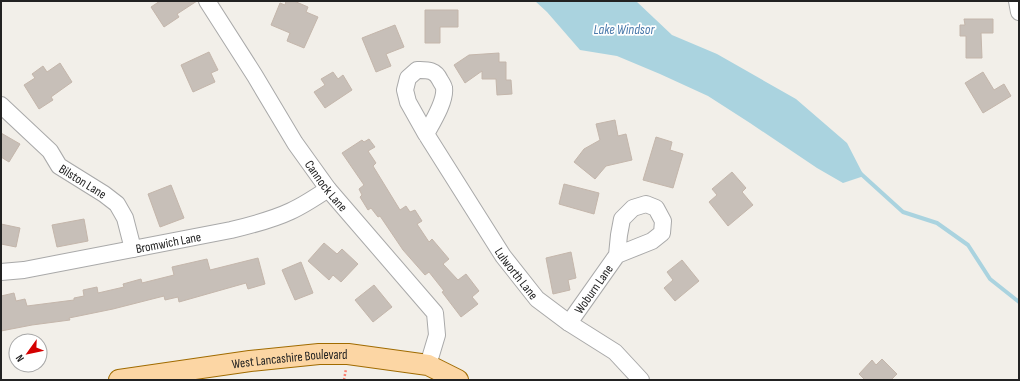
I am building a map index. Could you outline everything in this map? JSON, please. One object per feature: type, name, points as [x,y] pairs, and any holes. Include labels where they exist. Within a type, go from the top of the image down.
[{"type":"main road","name":"West Lancashire Boulevard","points":[[119,380],[250,361],[319,354],[348,354],[428,365],[458,380]]},
{"type":"street","name":"Cannock Lane","points":[[207,1],[255,76],[295,144],[328,189],[435,313],[437,335],[428,365]]},
{"type":"street","points":[[1017,1],[1019,12]]},
{"type":"street","name":"Bilston Lane","points":[[1,105],[50,151],[59,166],[104,194],[117,204],[125,218],[132,249]]},
{"type":"street","name":"Lulworth Lane","points":[[426,134],[503,256],[536,299],[569,323],[615,352],[641,380]]},
{"type":"street","name":"Bromwich Lane","points":[[1,272],[24,270],[255,224],[292,211],[328,189]]},
{"type":"street","name":"Woburn Lane","points":[[569,323],[617,255]]},
{"type":"water","name":"Lake Windsor","points":[[535,1],[636,1],[672,35],[717,54],[796,99],[847,143],[864,176],[843,183],[817,168],[708,96],[617,56],[580,50],[547,12]]},
{"type":"building","points":[[160,1],[197,1],[177,14],[179,17],[164,27],[151,7]]},
{"type":"building","points":[[286,1],[294,1],[308,7],[306,12],[318,17],[304,48],[287,41],[290,33],[271,25],[280,3],[285,5]]},
{"type":"building","points":[[425,10],[458,10],[458,27],[440,27],[440,43],[425,43]]},
{"type":"building","points":[[964,19],[993,19],[993,33],[981,33],[982,58],[966,58],[966,36],[960,36],[960,25],[965,25]]},
{"type":"building","points":[[395,25],[404,47],[386,54],[391,66],[376,72],[362,38]]},
{"type":"building","points":[[209,52],[218,70],[211,73],[215,82],[193,92],[181,65]]},
{"type":"building","points":[[499,53],[499,62],[506,62],[506,80],[511,80],[512,94],[497,95],[496,79],[482,79],[482,71],[465,83],[454,65],[469,55]]},
{"type":"building","points":[[60,63],[72,82],[51,97],[53,100],[39,109],[24,85],[35,78],[32,74],[43,66],[47,72]]},
{"type":"building","points":[[333,72],[338,79],[343,75],[352,90],[325,108],[314,92],[325,85],[321,79]]},
{"type":"building","points":[[983,72],[994,90],[1004,84],[1011,96],[983,113],[965,83]]},
{"type":"building","points":[[615,120],[618,136],[626,134],[632,160],[606,166],[595,179],[574,162],[584,149],[600,140],[596,124]]},
{"type":"building","points":[[1,133],[20,144],[9,162],[1,157]]},
{"type":"building","points":[[656,137],[672,142],[670,150],[683,154],[673,188],[643,180]]},
{"type":"building","points":[[369,139],[375,147],[368,151],[376,163],[373,166],[400,210],[406,206],[410,212],[415,210],[422,221],[417,224],[429,242],[432,239],[449,259],[443,264],[458,280],[466,274],[479,291],[472,297],[478,304],[461,317],[442,292],[444,291],[429,272],[425,275],[403,250],[380,216],[378,217],[371,208],[368,210],[360,197],[362,195],[359,189],[364,185],[342,153],[362,140],[364,142]]},
{"type":"building","points":[[732,172],[746,188],[742,192],[753,205],[728,226],[709,202],[717,195],[712,189]]},
{"type":"building","points":[[564,184],[599,193],[594,214],[559,204]]},
{"type":"building","points":[[171,185],[184,218],[160,227],[148,194]]},
{"type":"building","points":[[84,219],[88,241],[57,247],[52,225]]},
{"type":"building","points":[[1,224],[20,228],[16,247],[1,244]]},
{"type":"building","points":[[324,243],[337,254],[342,249],[358,264],[341,282],[333,275],[329,280],[308,261]]},
{"type":"building","points":[[571,252],[576,278],[568,280],[570,290],[553,294],[546,258]]},
{"type":"building","points":[[258,258],[265,284],[248,289],[246,283],[179,302],[178,297],[165,300],[164,296],[69,318],[70,320],[1,331],[1,296],[14,293],[16,301],[25,299],[27,306],[74,300],[74,298],[84,296],[83,290],[97,287],[98,293],[124,287],[123,284],[141,279],[142,283],[174,275],[172,267],[207,259],[210,270]]},
{"type":"building","points":[[682,260],[699,281],[675,301],[664,288],[673,280],[667,272]]},
{"type":"building","points":[[301,262],[313,293],[295,300],[282,270]]},
{"type":"building","points":[[374,285],[392,307],[373,322],[355,300]]},
{"type":"building","points":[[882,359],[897,374],[891,380],[865,380],[859,374],[872,360],[876,365]]},
{"type":"waterway","points":[[860,173],[903,212],[937,223],[968,245],[990,279],[1019,302]]}]
